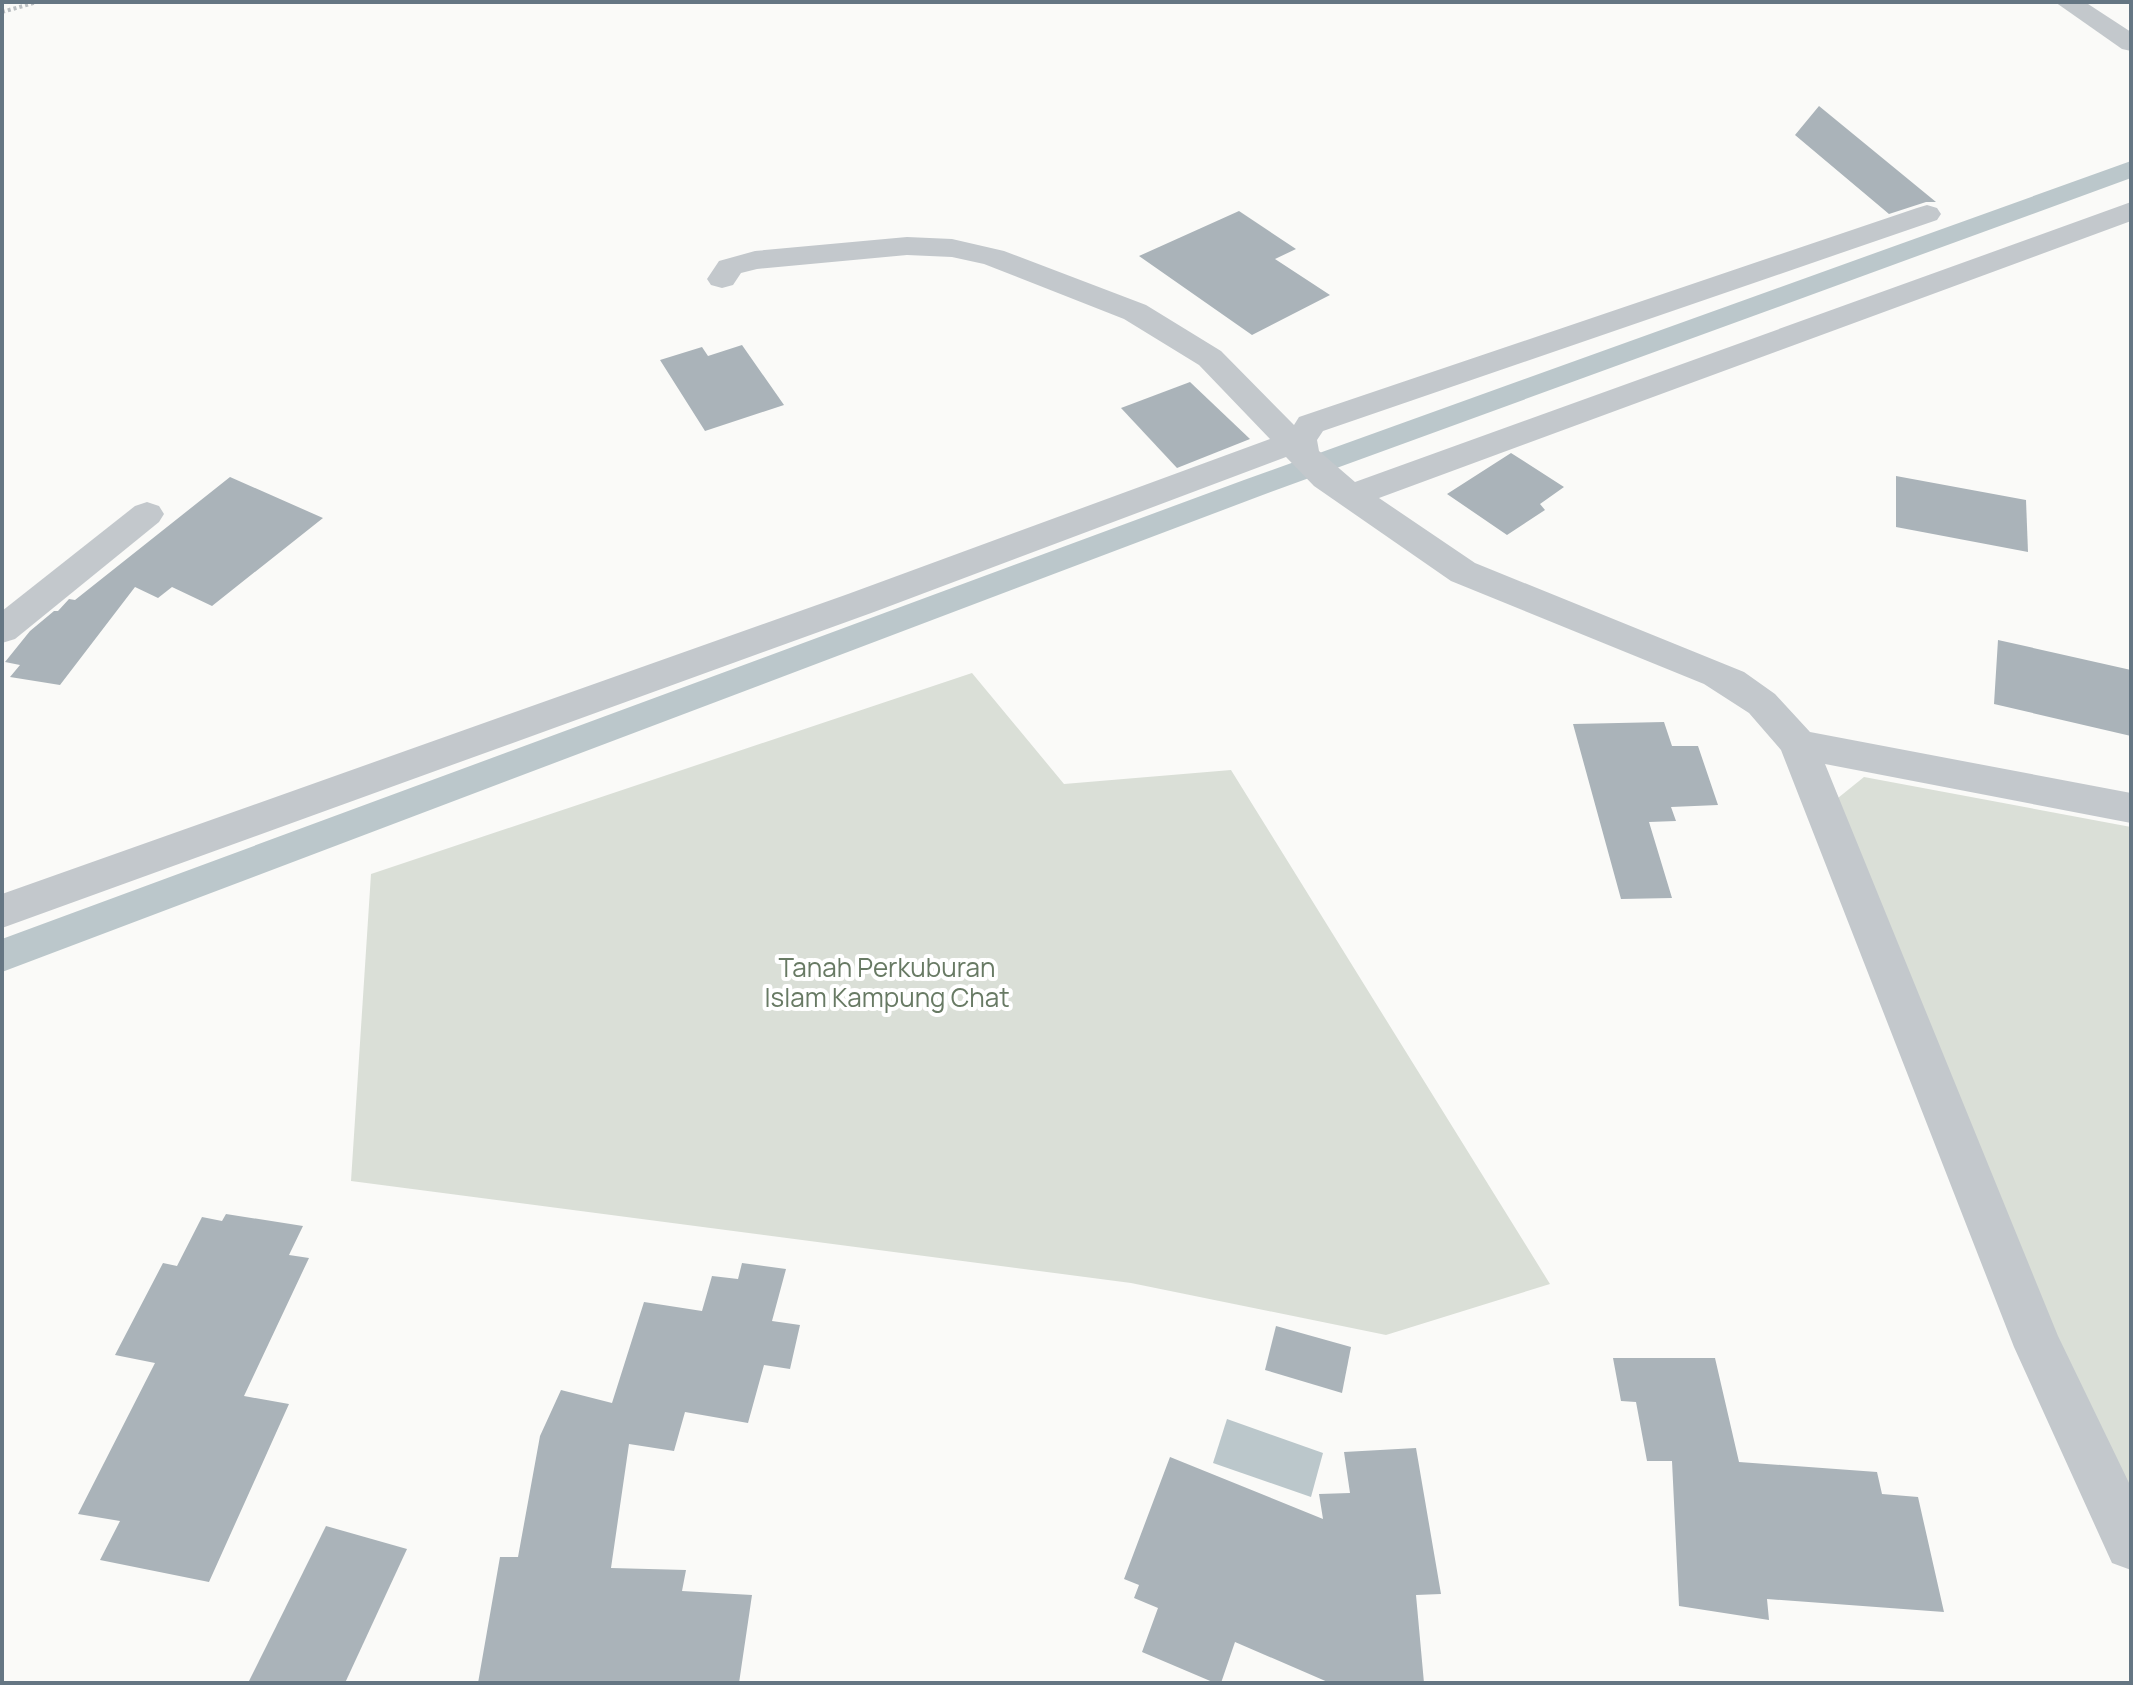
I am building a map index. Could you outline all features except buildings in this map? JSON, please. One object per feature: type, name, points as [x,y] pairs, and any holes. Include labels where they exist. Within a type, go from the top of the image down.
[{"type":"street","points":[[2068,2],[2131,43]]},
{"type":"street","points":[[2,911],[876,597],[1318,468],[2131,211]]},
{"type":"street","points":[[1318,468],[1301,440],[1311,424],[1927,214]]},
{"type":"street","points":[[722,279],[730,267],[755,260],[907,246],[952,248],[993,257],[1135,312],[1210,358],[1318,468],[1479,580],[1717,674],[1750,692],[1770,708],[1798,744],[2038,1347],[2131,1544]]},
{"type":"street","points":[[2,630],[147,514]]},
{"type":"street","points":[[1798,744],[2131,808]]},
{"type":"path","points":[[2,12],[37,2]]},
{"type":"green space","name":"Tanah Perkuburan Islam Kampung Chat","points":[[972,673],[1064,784],[1231,770],[1550,1284],[1386,1335],[1131,1283],[351,1181],[371,874]]},
{"type":"green space","points":[[1864,777],[2131,827],[2131,1498],[2077,1386],[1833,802]]},
{"type":"shaded area","points":[[2131,161],[2131,178],[1260,496],[2,972],[2,939],[1244,480]]},
{"type":"shaded area","points":[[1227,1419],[1323,1453],[1311,1497],[1213,1463]]}]
